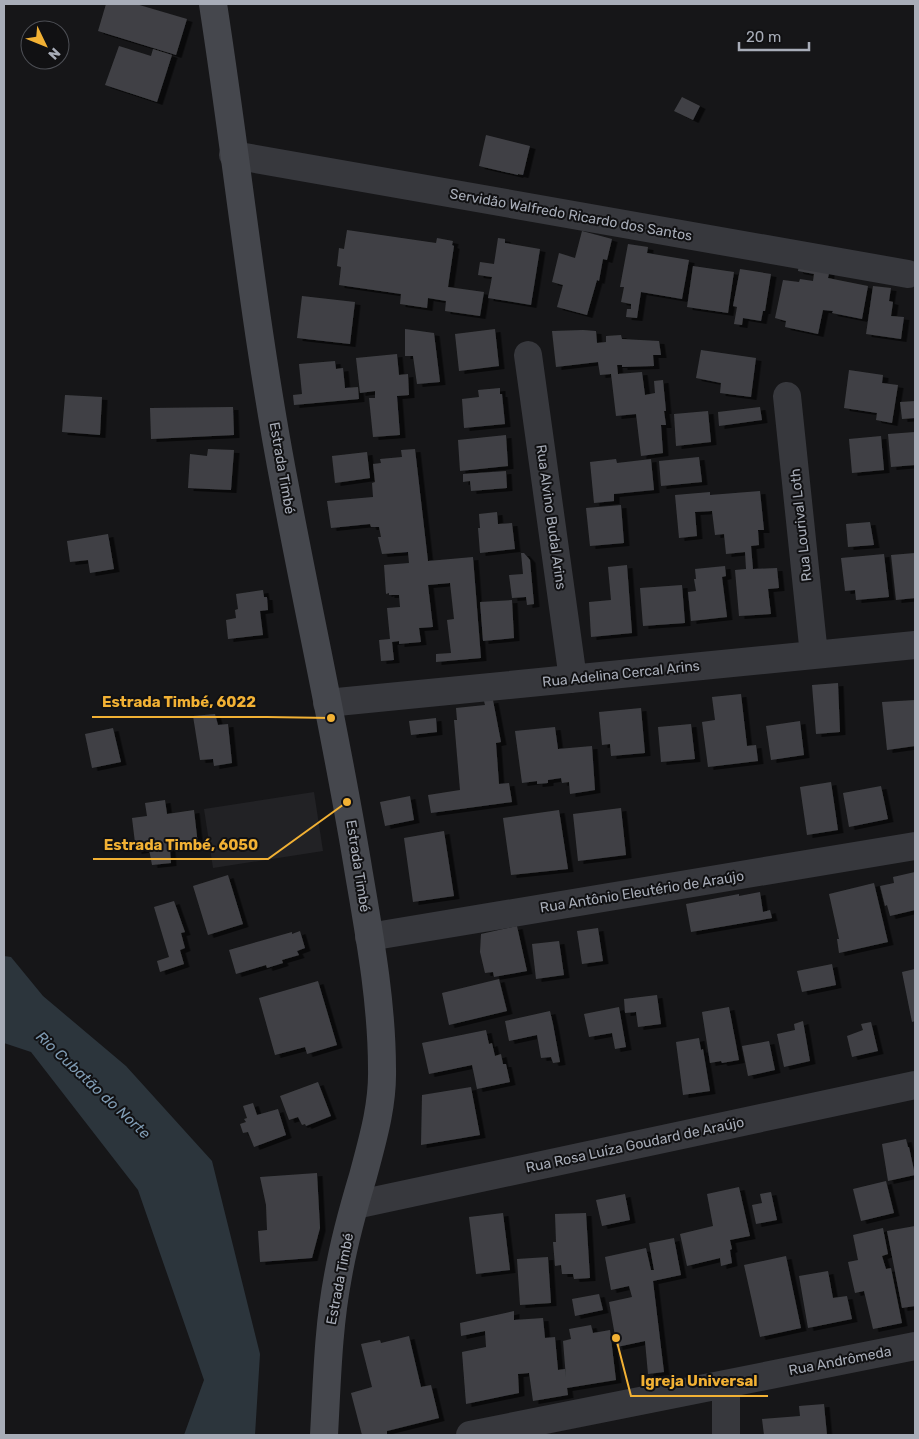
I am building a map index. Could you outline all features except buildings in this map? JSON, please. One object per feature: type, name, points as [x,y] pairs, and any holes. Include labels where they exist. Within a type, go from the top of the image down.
[{"type":"main road","name":"Estrada Timbé","points":[[213,4],[226,90],[233,155],[279,455],[348,802],[379,1013],[383,1072],[377,1126],[338,1274],[331,1316],[324,1435]]},
{"type":"main road","name":"Estrada Timbé","points":[[226,90],[231,4]]},
{"type":"street","name":"Servidão Walfredo Ricardo dos Santos","points":[[233,155],[908,274]]},
{"type":"street","name":"Rua Alvino Budal Arins","points":[[528,355],[573,678]]},
{"type":"street","name":"Rua Lourival Loth","points":[[787,396],[814,655]]},
{"type":"street","name":"Rua Adelina Cercal Arins","points":[[327,703],[915,644]]},
{"type":"street","name":"Rua Antônio Eleutério de Araújo","points":[[369,937],[915,846]]},
{"type":"street","name":"Rua Rosa Luíza Goudard de Araújo","points":[[355,1205],[915,1085]]},
{"type":"street","name":"Rua Andrômeda","points":[[470,1435],[915,1346]]},
{"type":"street","points":[[726,1384],[726,1435]]},
{"type":"shaded area","points":[[314,792],[323,851],[213,868],[204,809]]},
{"type":"water","name":"Rio Cubatão do Norte","points":[[4,956],[11,957],[43,996],[126,1066],[212,1161],[260,1354],[255,1435],[184,1435],[204,1380],[138,1190],[31,1052],[4,1043]]},
{"type":"place","name":"Estrada Timbé, 6022","points":[[331,718]]},
{"type":"place","name":"Estrada Timbé, 6050","points":[[347,802]]},
{"type":"place","name":"Igreja Universal","points":[[616,1338]]}]
